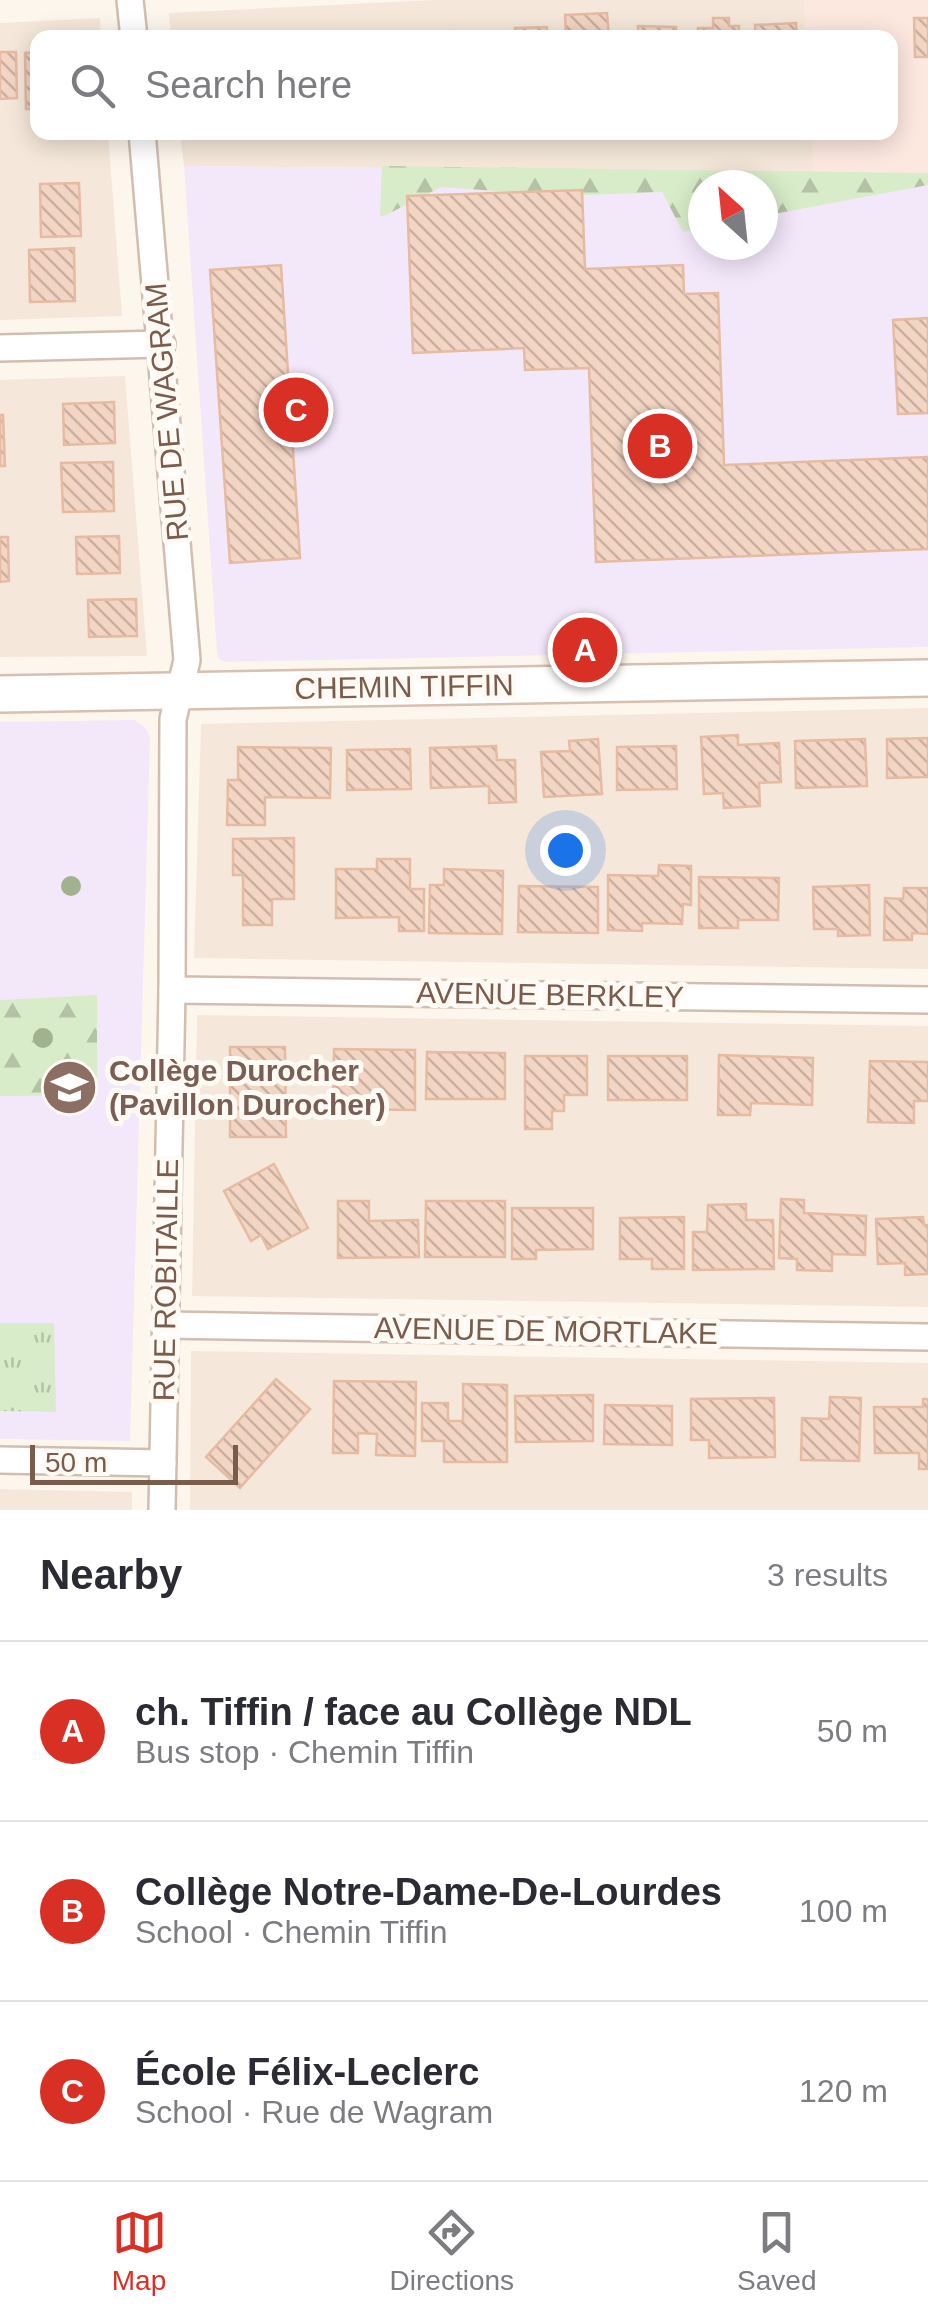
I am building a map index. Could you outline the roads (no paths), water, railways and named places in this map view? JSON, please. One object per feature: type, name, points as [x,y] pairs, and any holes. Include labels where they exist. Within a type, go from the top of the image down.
[{"type":"street","points":[[130,0],[133,30]]},
{"type":"street","name":"RUE DE WAGRAM","points":[[143,140],[187,660],[178,691]]},
{"type":"street","points":[[0,348],[162,344]]},
{"type":"street","name":"CHEMIN TIFFIN","points":[[0,694],[928,678]]},
{"type":"street","name":"RUE ROBITAILLE","points":[[162,1510],[173,719],[178,691]]},
{"type":"street","name":"AVENUE BERKLEY","points":[[172,990],[928,1000]]},
{"type":"street","name":"AVENUE DE MORTLAKE","points":[[165,1324],[928,1337]]},
{"type":"street","points":[[0,1460],[163,1463]]},
{"type":"place","name":"École Félix-Leclerc","points":[[296,410]]},
{"type":"place","name":"Collège Notre-Dame-De-Lourdes","points":[[660,446]]},
{"type":"place","name":"ch. Tiffin / face au Collège NDL","points":[[585,650]]},
{"type":"place","name":"Collège Durocher (Pavillon Durocher)","points":[[70,1088]]}]
